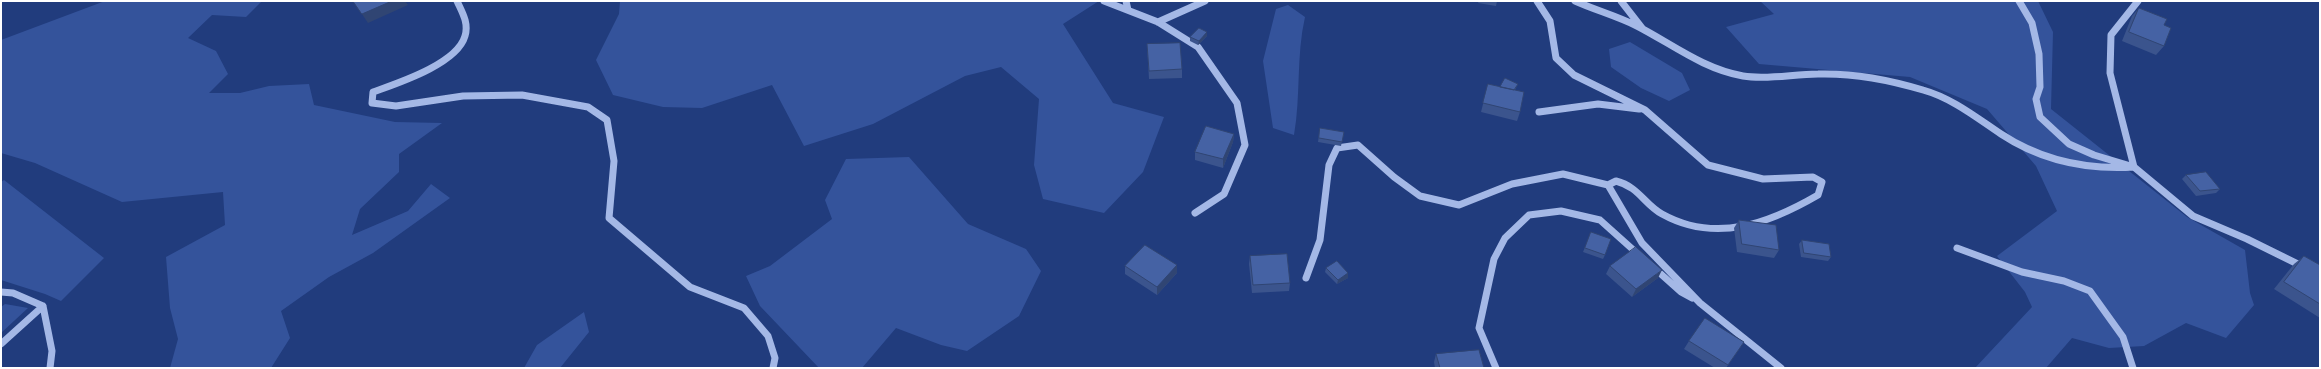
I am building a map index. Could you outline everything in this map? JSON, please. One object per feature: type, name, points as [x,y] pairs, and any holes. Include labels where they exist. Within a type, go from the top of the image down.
[{"type":"street","points":[[457,1],[467,25],[463,42],[445,61],[373,92],[372,103],[396,106],[463,96],[522,95],[588,108],[607,120],[614,161],[609,218],[690,287],[744,308],[768,336],[774,358],[773,368]]},
{"type":"street","points":[[1104,1],[1158,22],[1198,47],[1237,103],[1245,145],[1224,194],[1195,213]]},
{"type":"street","points":[[1126,1],[1128,10]]},
{"type":"street","points":[[1158,22],[1205,1]]},
{"type":"street","points":[[1306,278],[1320,240],[1330,165],[1337,148],[1358,145],[1394,177],[1420,196],[1459,205],[1512,184],[1563,174],[1608,185],[1616,181],[1628,184],[1662,214],[1702,229],[1747,227],[1789,212],[1818,195],[1822,182],[1813,177],[1763,179],[1708,165],[1645,110],[1574,75],[1556,58],[1550,21],[1537,1]]},
{"type":"street","points":[[1574,1],[1644,29],[1684,56],[1713,69],[1741,76],[1768,79],[1808,74],[1850,75],[1910,86],[1936,94],[1960,106],[2015,143],[2040,156],[2076,165],[2108,169],[2134,167]]},
{"type":"street","points":[[1621,1],[1644,29]]},
{"type":"street","points":[[2019,1],[2024,6],[2032,24],[2039,54],[2040,87],[2036,99],[2040,117],[2069,144],[2094,155],[2134,167],[2193,216],[2247,239],[2320,275]]},
{"type":"street","points":[[2134,167],[2110,74],[2111,36],[2125,15],[2138,1]]},
{"type":"street","points":[[1539,112],[1598,104],[1645,110]]},
{"type":"street","points":[[1608,185],[1642,243],[1700,303],[1781,368]]},
{"type":"street","points":[[1496,368],[1479,328],[1494,260],[1505,238],[1529,215],[1561,211],[1600,220],[1682,292],[1700,303]]},
{"type":"street","points":[[1957,248],[2022,272],[2064,281],[2090,292],[2123,337],[2133,368]]},
{"type":"street","points":[[1,292],[13,293],[43,306]]},
{"type":"street","points":[[1,344],[43,306]]},
{"type":"street","points":[[43,306],[52,351],[50,368]]},
{"type":"shaded area","points":[[105,1],[262,1],[246,17],[212,15],[188,38],[216,51],[228,74],[209,93],[240,93],[269,86],[309,84],[314,105],[395,122],[442,123],[399,154],[399,172],[360,209],[352,235],[408,211],[431,184],[450,198],[373,253],[329,277],[281,311],[290,338],[271,368],[170,368],[178,339],[170,308],[166,257],[225,225],[223,192],[122,202],[35,163],[1,153],[1,40]]},
{"type":"shaded area","points":[[620,1],[1099,1],[1063,24],[1113,103],[1164,117],[1143,172],[1104,213],[1043,199],[1034,165],[1039,99],[1001,67],[965,76],[873,124],[804,146],[772,85],[702,108],[663,107],[613,95],[596,60],[619,14]]},
{"type":"shaded area","points":[[1760,1],[2038,1],[2053,32],[2051,109],[2187,217],[2245,250],[2250,293],[2254,305],[2226,338],[2186,323],[2144,346],[2109,348],[2072,338],[2046,368],[1975,368],[2032,307],[2025,292],[1997,256],[2057,211],[2036,166],[1987,109],[1910,77],[1759,64],[1726,27],[1774,14]]},
{"type":"shaded area","points":[[1288,5],[1305,17],[1300,46],[1294,135],[1273,128],[1263,61],[1276,9]]},
{"type":"shaded area","points":[[1630,42],[1682,73],[1690,90],[1669,101],[1641,88],[1611,67],[1609,49]]},
{"type":"shaded area","points":[[909,157],[968,224],[1026,249],[1041,271],[1019,316],[967,351],[941,345],[896,328],[862,368],[819,368],[760,306],[746,276],[770,266],[832,219],[825,200],[846,159]]},
{"type":"shaded area","points":[[4,180],[104,258],[61,301],[45,294],[1,280],[1,182]]},
{"type":"shaded area","points":[[5,304],[28,308],[1,333],[1,307]]},
{"type":"shaded area","points":[[584,312],[589,332],[560,368],[524,368],[537,345]]},
{"type":"building","points":[[353,1],[392,1],[362,14]]},
{"type":"building","points":[[2139,8],[2167,19],[2164,25],[2171,28],[2164,46],[2129,32]]},
{"type":"building","points":[[1199,28],[1207,32],[1199,41],[1190,37]]},
{"type":"building","points":[[1180,43],[1182,69],[1149,71],[1147,44]]},
{"type":"building","points":[[1505,78],[1518,84],[1514,90],[1500,87]]},
{"type":"building","points":[[1488,84],[1524,92],[1520,112],[1483,103]]},
{"type":"building","points":[[1206,126],[1234,134],[1223,159],[1195,152]]},
{"type":"building","points":[[1320,128],[1344,132],[1342,142],[1319,138]]},
{"type":"building","points":[[2206,172],[2220,189],[2200,191],[2186,175]]},
{"type":"building","points":[[1739,220],[1776,225],[1779,250],[1742,244]]},
{"type":"building","points":[[1591,232],[1611,239],[1605,255],[1585,248]]},
{"type":"building","points":[[1802,240],[1829,244],[1831,257],[1804,253]]},
{"type":"building","points":[[1145,245],[1177,265],[1157,287],[1125,266]]},
{"type":"building","points":[[1636,247],[1662,270],[1636,289],[1610,266]]},
{"type":"building","points":[[1287,254],[1290,283],[1253,285],[1250,256]]},
{"type":"building","points":[[2304,256],[2320,265],[2320,304],[2284,282]]},
{"type":"building","points":[[1337,261],[1348,273],[1338,280],[1326,268]]},
{"type":"building","points":[[1705,318],[1744,342],[1728,365],[1689,341]]},
{"type":"building","points":[[1479,350],[1484,368],[1440,368],[1436,354]]}]
